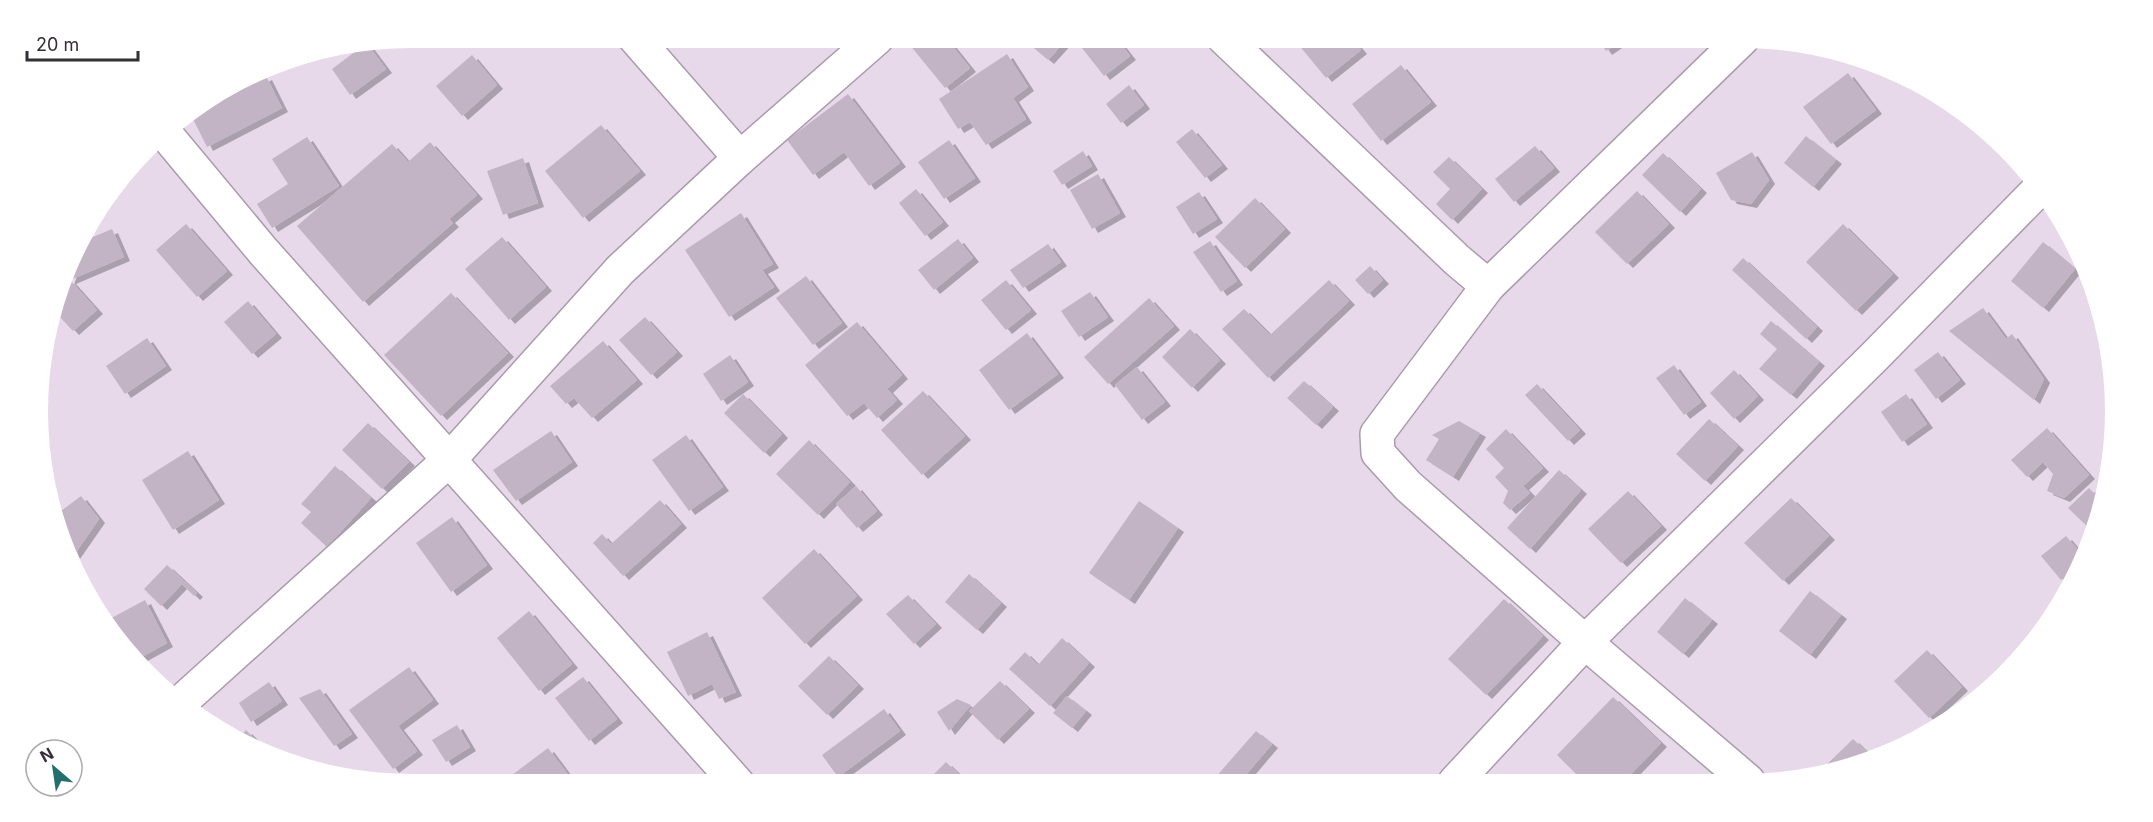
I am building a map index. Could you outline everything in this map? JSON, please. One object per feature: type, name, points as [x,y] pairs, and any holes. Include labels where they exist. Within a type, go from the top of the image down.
[{"type":"street","points":[[644,48],[740,158]]},
{"type":"street","points":[[187,697],[449,460],[620,270],[740,158],[866,48]]},
{"type":"street","points":[[1234,48],[1457,260],[1488,286]]},
{"type":"street","points":[[1731,48],[1488,286],[1377,434],[1378,453],[1408,486],[1740,774]]},
{"type":"street","points":[[170,140],[264,251],[729,774]]},
{"type":"street","points":[[1462,774],[1585,642],[1867,364],[2033,195]]},
{"type":"building","points":[[912,48],[954,48],[970,68],[945,88]]},
{"type":"building","points":[[1034,48],[1059,48],[1048,60]]},
{"type":"building","points":[[1082,48],[1124,48],[1130,56],[1104,76]]},
{"type":"building","points":[[1301,48],[1359,48],[1361,50],[1326,78]]},
{"type":"building","points":[[372,50],[386,69],[350,95],[332,69],[354,53]]},
{"type":"building","points":[[1007,54],[1028,87],[1013,98],[1026,119],[986,145],[970,122],[958,129],[939,99]]},
{"type":"building","points":[[472,55],[497,85],[462,116],[436,86]]},
{"type":"building","points":[[1401,65],[1431,102],[1381,141],[1352,104]]},
{"type":"building","points":[[1848,73],[1876,110],[1831,144],[1803,107]]},
{"type":"building","points":[[267,78],[282,108],[207,147],[194,120],[229,97]]},
{"type":"building","points":[[1129,85],[1144,105],[1121,123],[1106,104]]},
{"type":"building","points":[[848,94],[900,163],[869,186],[844,152],[813,175],[787,140]]},
{"type":"building","points":[[601,125],[640,171],[583,218],[545,171]]},
{"type":"building","points":[[1192,129],[1222,165],[1205,178],[1176,142]]},
{"type":"building","points":[[1806,136],[1836,160],[1813,187],[1784,163]]},
{"type":"building","points":[[307,137],[339,186],[272,228],[257,204],[288,184],[272,159]]},
{"type":"building","points":[[949,140],[975,178],[944,199],[918,162]]},
{"type":"building","points":[[430,142],[477,195],[449,219],[453,223],[363,302],[297,226],[392,144],[408,162]]},
{"type":"building","points":[[1535,146],[1554,168],[1514,202],[1495,179]]},
{"type":"building","points":[[1083,151],[1092,166],[1062,185],[1053,171]]},
{"type":"building","points":[[1752,152],[1769,180],[1751,204],[1731,200],[1716,173]]},
{"type":"building","points":[[1663,153],[1701,189],[1680,212],[1642,175]]},
{"type":"building","points":[[1449,157],[1482,189],[1452,220],[1436,204],[1450,189],[1433,172]]},
{"type":"building","points":[[523,158],[538,203],[503,215],[487,171]]},
{"type":"building","points":[[1098,174],[1120,213],[1092,229],[1070,190]]},
{"type":"building","points":[[916,189],[943,222],[925,236],[899,203]]},
{"type":"building","points":[[1637,191],[1669,224],[1627,264],[1595,232]]},
{"type":"building","points":[[1199,192],[1217,219],[1193,234],[1176,207]]},
{"type":"building","points":[[1255,198],[1285,229],[1245,268],[1215,237]]},
{"type":"building","points":[[741,213],[773,264],[762,270],[774,287],[729,317],[685,250]]},
{"type":"building","points":[[186,224],[227,271],[197,297],[156,250]]},
{"type":"building","points":[[1843,224],[1893,274],[1856,311],[1806,262]]},
{"type":"building","points":[[112,229],[124,257],[73,279],[85,250],[92,237]]},
{"type":"building","points":[[502,237],[546,287],[509,320],[465,269]]},
{"type":"building","points":[[958,239],[973,258],[934,290],[918,270]]},
{"type":"building","points":[[1210,241],[1237,281],[1221,292],[1193,252]]},
{"type":"building","points":[[2043,242],[2075,269],[2043,308],[2011,281]]},
{"type":"building","points":[[1048,244],[1061,262],[1023,288],[1010,270]]},
{"type":"building","points":[[1743,258],[1817,327],[1806,339],[1732,270]]},
{"type":"building","points":[[1370,266],[1383,280],[1368,294],[1355,280]]},
{"type":"building","points":[[806,276],[842,323],[813,345],[776,298]]},
{"type":"building","points":[[1006,280],[1031,310],[1006,330],[981,300]]},
{"type":"building","points":[[1329,280],[1349,301],[1268,378],[1222,329],[1244,309],[1270,335]]},
{"type":"building","points":[[72,282],[97,310],[73,331],[60,317]]},
{"type":"building","points":[[1090,292],[1108,317],[1079,337],[1061,311]]},
{"type":"building","points":[[451,293],[508,353],[441,416],[384,355]]},
{"type":"building","points":[[1149,298],[1174,326],[1108,384],[1084,357]]},
{"type":"building","points":[[248,301],[276,334],[252,354],[224,322]]},
{"type":"building","points":[[1983,308],[2006,339],[2012,334],[2044,379],[2034,400],[1949,331]]},
{"type":"building","points":[[645,317],[677,352],[651,375],[619,340]]},
{"type":"building","points":[[1771,321],[1819,362],[1791,395],[1759,369],[1777,349],[1760,334]]},
{"type":"building","points":[[857,322],[902,375],[887,389],[897,400],[877,418],[864,403],[847,416],[805,365]]},
{"type":"building","points":[[1190,329],[1220,360],[1192,388],[1162,357]]},
{"type":"building","points":[[1027,333],[1058,374],[1009,410],[979,370]]},
{"type":"building","points":[[147,338],[166,366],[125,394],[106,366]]},
{"type":"building","points":[[603,341],[637,380],[592,418],[574,398],[566,404],[550,386]]},
{"type":"building","points":[[1938,352],[1960,380],[1936,399],[1914,370]]},
{"type":"building","points":[[730,355],[748,382],[721,401],[703,374]]},
{"type":"building","points":[[1674,365],[1701,402],[1684,415],[1656,378]]},
{"type":"building","points":[[1137,367],[1165,402],[1142,420],[1115,385]]},
{"type":"building","points":[[1734,370],[1758,396],[1734,419],[1710,393]]},
{"type":"building","points":[[1304,381],[1333,407],[1316,425],[1287,398]]},
{"type":"building","points":[[1537,384],[1580,430],[1568,441],[1525,395]]},
{"type":"building","points":[[923,391],[965,436],[922,475],[881,430]]},
{"type":"building","points":[[743,394],[782,434],[764,453],[724,413]]},
{"type":"building","points":[[1906,394],[1927,424],[1902,442],[1881,412]]},
{"type":"building","points":[[1709,419],[1738,446],[1705,481],[1676,454]]},
{"type":"building","points":[[1459,421],[1480,433],[1453,477],[1426,460],[1439,439],[1432,435]]},
{"type":"building","points":[[368,423],[409,462],[382,489],[342,450]]},
{"type":"building","points":[[2047,428],[2089,475],[2064,498],[2047,491],[2053,474],[2043,462],[2027,477],[2011,460]]},
{"type":"building","points":[[1506,429],[1543,468],[1523,486],[1530,493],[1510,510],[1503,503],[1508,491],[1495,477],[1504,468],[1486,449]]},
{"type":"building","points":[[551,431],[572,462],[516,501],[493,470]]},
{"type":"building","points":[[686,435],[723,487],[689,511],[652,460]]},
{"type":"building","points":[[809,440],[850,482],[818,515],[776,474]]},
{"type":"building","points":[[188,451],[219,500],[173,530],[142,480]]},
{"type":"building","points":[[335,466],[371,498],[327,547],[301,523],[311,512],[301,504]]},
{"type":"building","points":[[1559,470],[1581,490],[1530,549],[1507,528]]},
{"type":"building","points":[[856,486],[877,511],[857,528],[836,504]]},
{"type":"building","points":[[2089,488],[2095,494],[2087,526],[2068,508]]},
{"type":"building","points":[[1628,491],[1661,526],[1621,563],[1588,529]]},
{"type":"building","points":[[81,496],[99,519],[77,551],[67,528],[62,510]]},
{"type":"building","points":[[1791,498],[1829,536],[1783,581],[1744,543]]},
{"type":"building","points":[[660,500],[681,524],[623,576],[593,543],[602,534],[611,544]]},
{"type":"building","points":[[1139,501],[1178,528],[1129,600],[1089,573]]},
{"type":"building","points":[[452,517],[487,565],[451,592],[416,543]]},
{"type":"building","points":[[2066,536],[2077,549],[2068,572],[2061,580],[2041,556]]},
{"type":"building","points":[[814,549],[857,596],[805,644],[762,598]]},
{"type":"building","points":[[167,565],[197,593],[194,596],[182,584],[161,606],[144,589]]},
{"type":"building","points":[[969,574],[1001,603],[977,630],[945,602]]},
{"type":"building","points":[[1810,591],[1841,615],[1810,655],[1779,631]]},
{"type":"building","points":[[908,595],[936,624],[914,644],[886,614]]},
{"type":"building","points":[[1685,598],[1712,620],[1683,654],[1657,632]]},
{"type":"building","points":[[1504,599],[1543,636],[1486,695],[1448,659]]},
{"type":"building","points":[[145,600],[167,643],[143,656],[112,618]]},
{"type":"building","points":[[529,611],[572,664],[539,691],[497,638]]},
{"type":"building","points":[[707,632],[736,692],[719,699],[712,684],[688,696],[667,652]]},
{"type":"building","points":[[1062,638],[1089,663],[1050,706],[1009,669],[1025,652],[1038,665]]},
{"type":"building","points":[[1927,650],[1962,687],[1929,718],[1894,681]]},
{"type":"building","points":[[829,656],[858,685],[827,715],[798,686]]},
{"type":"building","points":[[409,667],[433,700],[398,726],[417,751],[393,769],[349,710]]},
{"type":"building","points":[[583,677],[617,719],[589,741],[555,698]]},
{"type":"building","points":[[1000,681],[1029,709],[998,740],[969,711]]},
{"type":"building","points":[[269,682],[282,701],[251,722],[239,703]]},
{"type":"building","points":[[320,689],[352,734],[334,746],[299,698]]},
{"type":"building","points":[[1067,696],[1086,711],[1072,728],[1053,713]]},
{"type":"building","points":[[1613,697],[1661,743],[1631,774],[1576,774],[1557,755]]},
{"type":"building","points":[[957,699],[971,705],[949,731],[937,712]]},
{"type":"building","points":[[884,709],[900,731],[842,774],[836,774],[822,755]]},
{"type":"building","points":[[457,725],[470,747],[446,762],[432,740]]},
{"type":"building","points":[[246,730],[255,739],[250,737],[243,733]]},
{"type":"building","points":[[1256,731],[1272,744],[1247,774],[1218,774]]},
{"type":"building","points":[[1853,739],[1867,752],[1859,755],[1827,764]]},
{"type":"building","points":[[548,748],[568,774],[513,774]]},
{"type":"building","points":[[946,762],[959,774],[934,774]]}]
